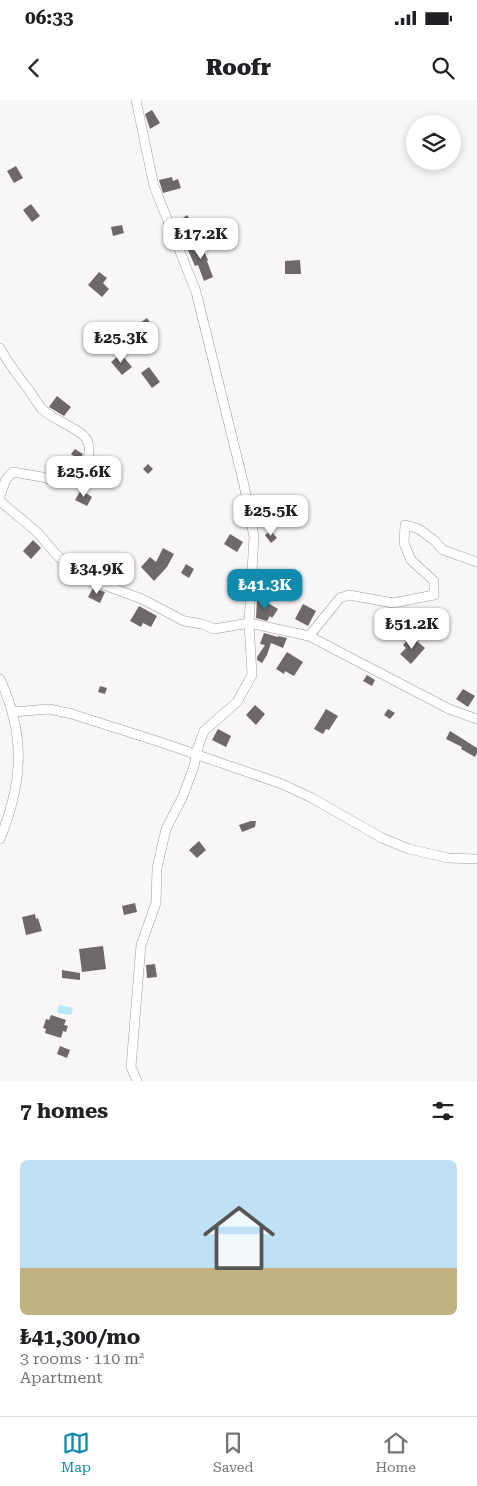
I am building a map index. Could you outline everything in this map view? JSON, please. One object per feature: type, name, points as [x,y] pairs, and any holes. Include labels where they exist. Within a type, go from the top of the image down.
[{"type":"street","points":[[136,100],[154,186],[196,292],[244,484],[254,537],[249,623],[252,675],[237,702],[204,731],[194,766],[166,828],[157,868],[156,903],[141,945],[131,1067],[137,1081]]},
{"type":"street","points":[[0,348],[8,363],[43,409],[56,420],[74,429],[87,440],[89,454],[86,468],[79,481],[59,482],[13,472],[6,479],[0,496]]},
{"type":"street","points":[[0,501],[6,504],[38,533],[77,575],[142,599],[184,621],[202,624],[214,629],[249,623],[308,636],[449,710],[477,720]]},
{"type":"street","points":[[308,636],[340,598],[350,595],[393,603],[434,594],[434,581],[411,560],[404,543],[406,525],[420,529],[443,550],[477,562]]},
{"type":"street","points":[[0,679],[13,712],[17,733],[19,763],[14,796],[0,839]]},
{"type":"street","points":[[13,712],[40,709],[65,712],[196,755],[297,791],[396,844],[435,856],[477,859]]},
{"type":"water","points":[[59,1005],[73,1008],[71,1015],[57,1013]]},
{"type":"building","points":[[152,110],[160,123],[150,129],[145,114]]},
{"type":"building","points":[[16,166],[23,178],[14,183],[7,171]]},
{"type":"building","points":[[172,177],[173,181],[178,179],[181,188],[163,193],[159,180]]},
{"type":"building","points":[[31,204],[40,216],[32,222],[23,210]]},
{"type":"building","points":[[187,215],[192,222],[189,224],[191,228],[183,233],[176,223]]},
{"type":"building","points":[[122,225],[124,233],[113,236],[111,227]]},
{"type":"building","points":[[200,242],[213,277],[204,281],[198,265],[195,266],[187,248]]},
{"type":"building","points":[[300,260],[301,274],[285,274],[285,261]]},
{"type":"building","points":[[99,272],[107,278],[103,283],[109,289],[102,297],[88,285]]},
{"type":"building","points":[[147,318],[156,332],[146,338],[137,325]]},
{"type":"building","points":[[121,354],[132,367],[122,375],[111,362]]},
{"type":"building","points":[[149,367],[160,382],[152,388],[141,373]]},
{"type":"building","points":[[57,396],[71,407],[64,416],[49,407]]},
{"type":"building","points":[[75,449],[83,454],[79,460],[71,454]]},
{"type":"building","points":[[148,464],[153,469],[148,474],[143,469]]},
{"type":"building","points":[[81,490],[92,497],[87,506],[75,500]]},
{"type":"building","points":[[271,531],[277,538],[271,543],[265,535]]},
{"type":"building","points":[[230,534],[243,542],[237,552],[224,544]]},
{"type":"building","points":[[33,540],[41,548],[31,559],[23,551]]},
{"type":"building","points":[[163,548],[174,554],[167,567],[154,581],[141,567],[150,557],[156,562]]},
{"type":"building","points":[[186,564],[194,569],[189,578],[181,573]]},
{"type":"building","points":[[93,588],[105,592],[100,603],[88,597]]},
{"type":"building","points":[[257,599],[266,606],[268,603],[278,609],[272,618],[270,616],[267,621],[256,618]]},
{"type":"building","points":[[303,604],[316,611],[308,626],[295,619]]},
{"type":"building","points":[[139,606],[157,616],[151,627],[143,623],[141,627],[130,621]]},
{"type":"building","points":[[264,633],[287,638],[283,648],[271,643],[262,663],[257,660],[257,657],[265,645],[260,644]]},
{"type":"building","points":[[411,636],[425,648],[411,664],[400,654],[406,648],[403,645]]},
{"type":"building","points":[[287,652],[303,662],[294,676],[285,671],[284,674],[276,669]]},
{"type":"building","points":[[367,675],[375,680],[372,686],[363,681]]},
{"type":"building","points":[[100,686],[107,688],[105,694],[98,692]]},
{"type":"building","points":[[463,689],[475,696],[468,707],[456,699]]},
{"type":"building","points":[[255,705],[265,714],[256,725],[246,715]]},
{"type":"building","points":[[326,709],[338,716],[329,730],[326,729],[323,734],[314,729]]},
{"type":"building","points":[[388,709],[395,713],[390,719],[384,715]]},
{"type":"building","points":[[218,729],[231,736],[226,747],[212,740]]},
{"type":"building","points":[[450,731],[477,748],[475,757],[461,749],[462,747],[446,739]]},
{"type":"building","points":[[256,821],[255,827],[242,832],[239,825]]},
{"type":"building","points":[[199,841],[206,850],[197,858],[189,850]]},
{"type":"building","points":[[135,903],[137,912],[124,915],[122,906]]},
{"type":"building","points":[[35,914],[42,931],[26,935],[22,917]]},
{"type":"building","points":[[103,946],[106,969],[82,972],[79,949]]},
{"type":"building","points":[[155,964],[157,977],[147,978],[146,965]]},
{"type":"building","points":[[62,970],[80,973],[80,980],[62,978]]},
{"type":"building","points":[[51,1015],[66,1020],[64,1025],[68,1026],[66,1032],[63,1031],[61,1038],[45,1033],[46,1029],[43,1028],[46,1019],[49,1020]]},
{"type":"building","points":[[60,1046],[70,1050],[67,1058],[57,1054]]}]
